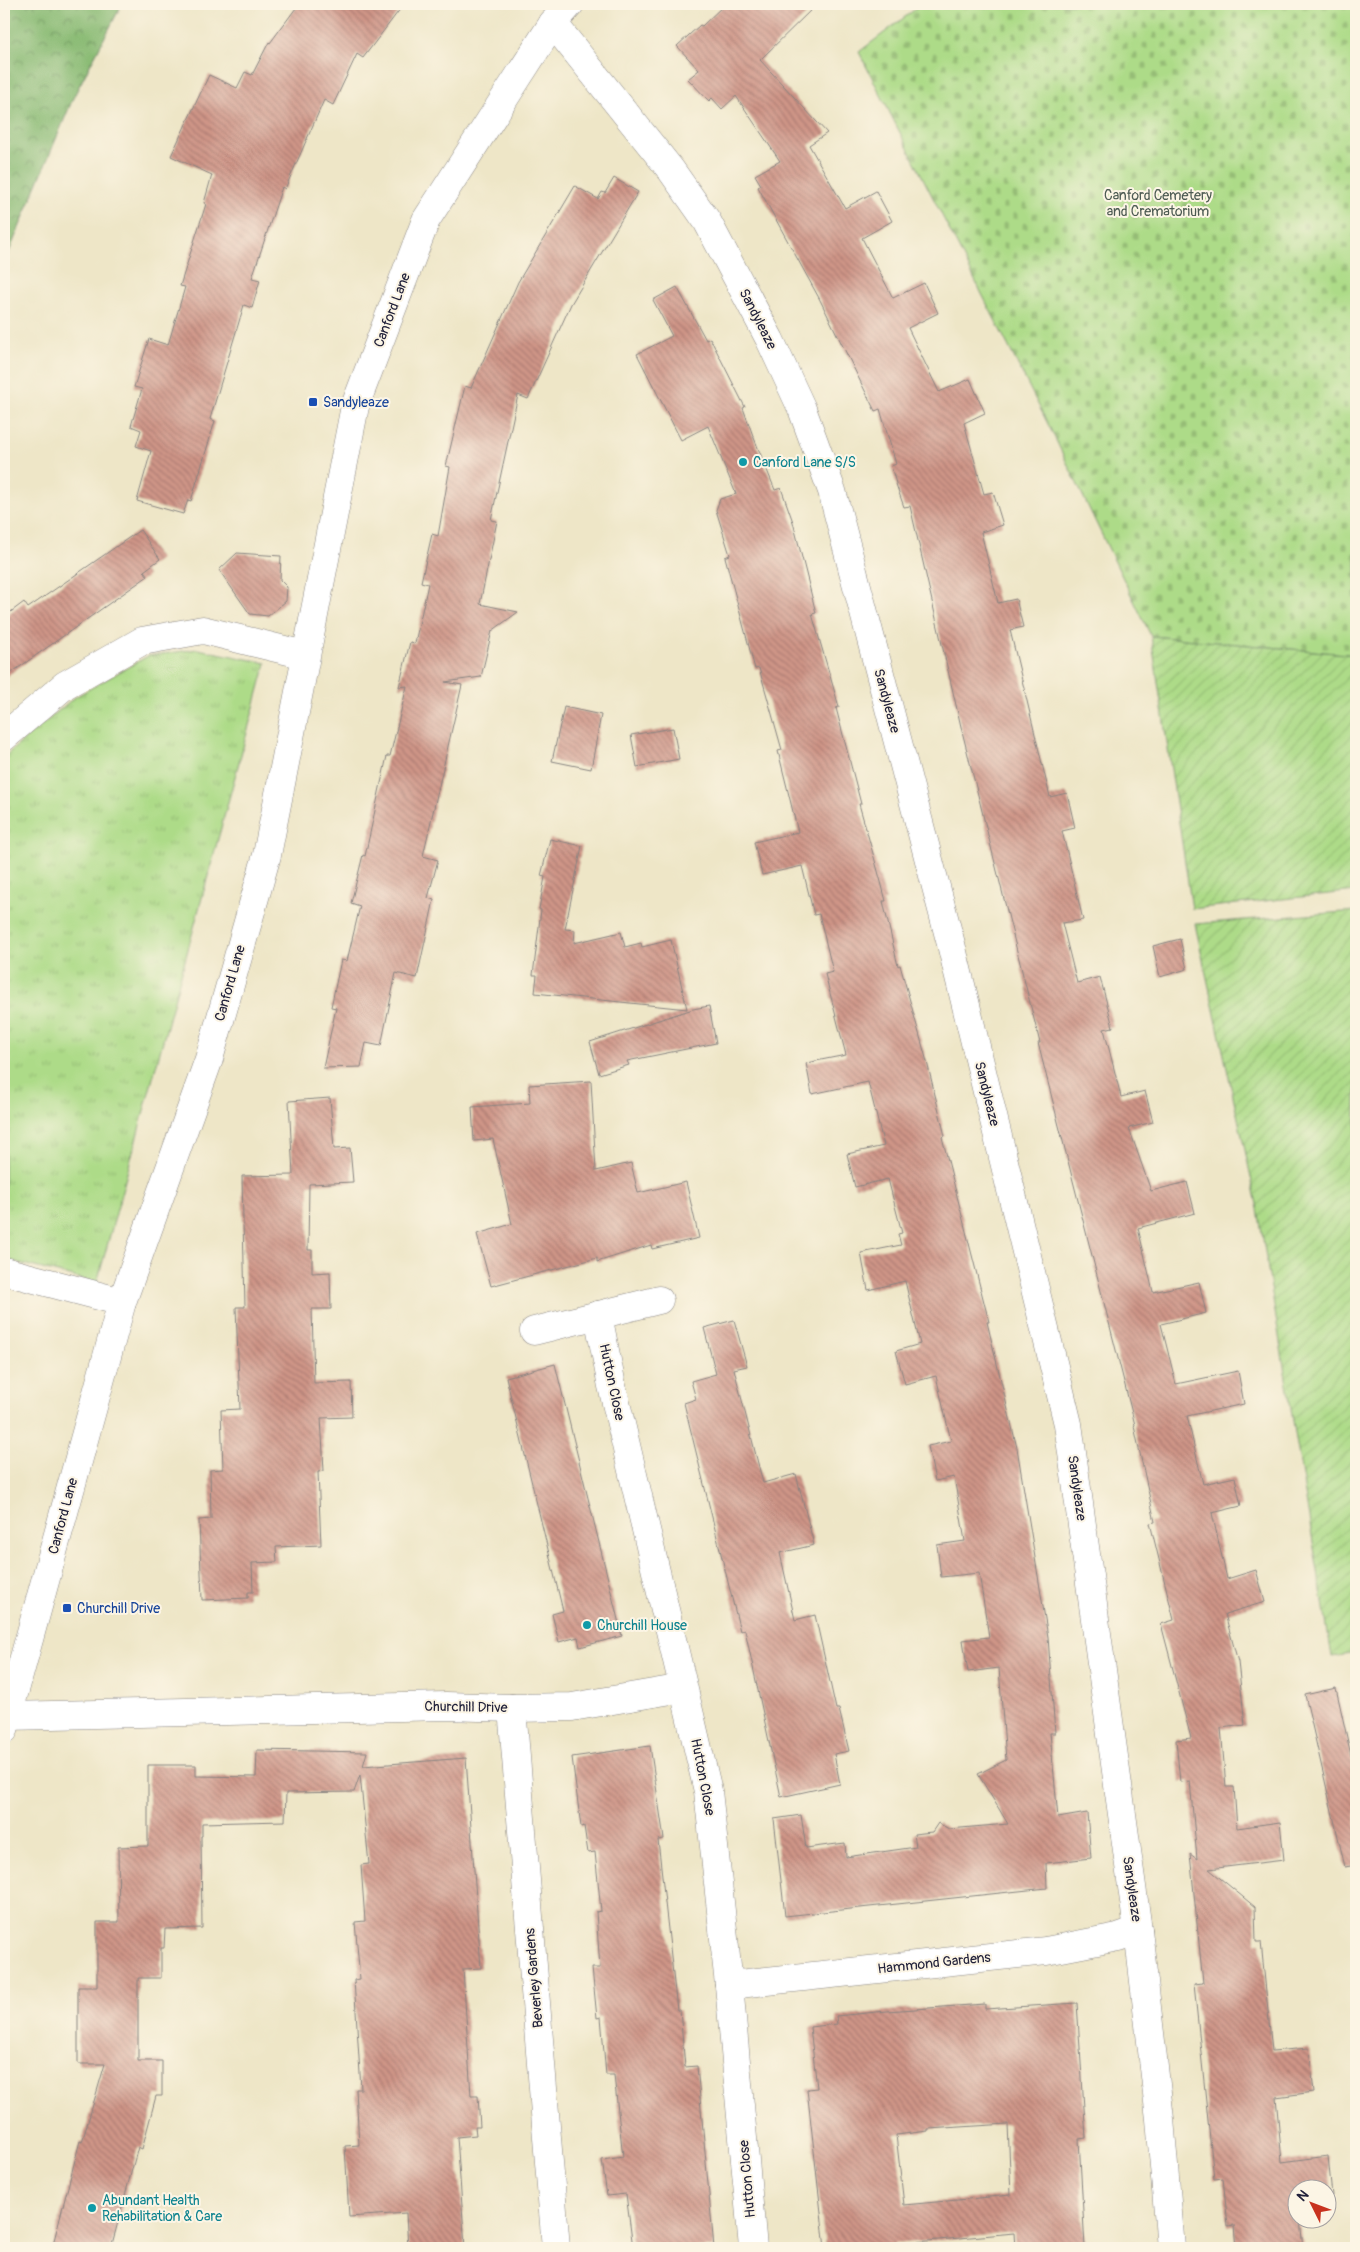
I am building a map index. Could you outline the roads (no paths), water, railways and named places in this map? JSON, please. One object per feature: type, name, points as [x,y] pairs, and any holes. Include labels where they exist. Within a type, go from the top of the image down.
[{"type":"street","name":"Canford Lane","points":[[6,1723],[122,1302],[209,1059],[267,855],[355,406],[426,220],[562,13]]},
{"type":"street","name":"Sandyleaze","points":[[562,13],[707,221],[770,340],[794,391],[832,491],[953,954],[1068,1424],[1138,1930],[1160,2119],[1171,2248]]},
{"type":"street","points":[[4,737],[64,684],[142,641],[203,630],[305,655]]},
{"type":"street","points":[[4,1271],[122,1302]]},
{"type":"street","points":[[534,1331],[659,1300]]},
{"type":"street","name":"Hutton Close","points":[[598,1315],[612,1386],[708,1791],[729,1985],[753,2248]]},
{"type":"street","name":"Churchill Drive","points":[[6,1723],[446,1706],[512,1708],[572,1706],[683,1688]]},
{"type":"street","name":"Beverley Gardens","points":[[512,1708],[556,2248]]},
{"type":"street","name":"Hammond Gardens","points":[[729,1985],[1046,1951],[1118,1938],[1138,1930]]},
{"type":"place","name":"Sandyleaze","points":[[313,402]]},
{"type":"place","name":"Canford Lane S/S","points":[[743,462]]},
{"type":"place","name":"Churchill Drive","points":[[67,1608]]},
{"type":"place","name":"Churchill House","points":[[587,1625]]},
{"type":"place","name":"Abundant Health Rehabilitation & Care","points":[[92,2208]]},
{"type":"park label","name":"Canford Cemetery and Crematorium","points":[[1158,204]]}]
